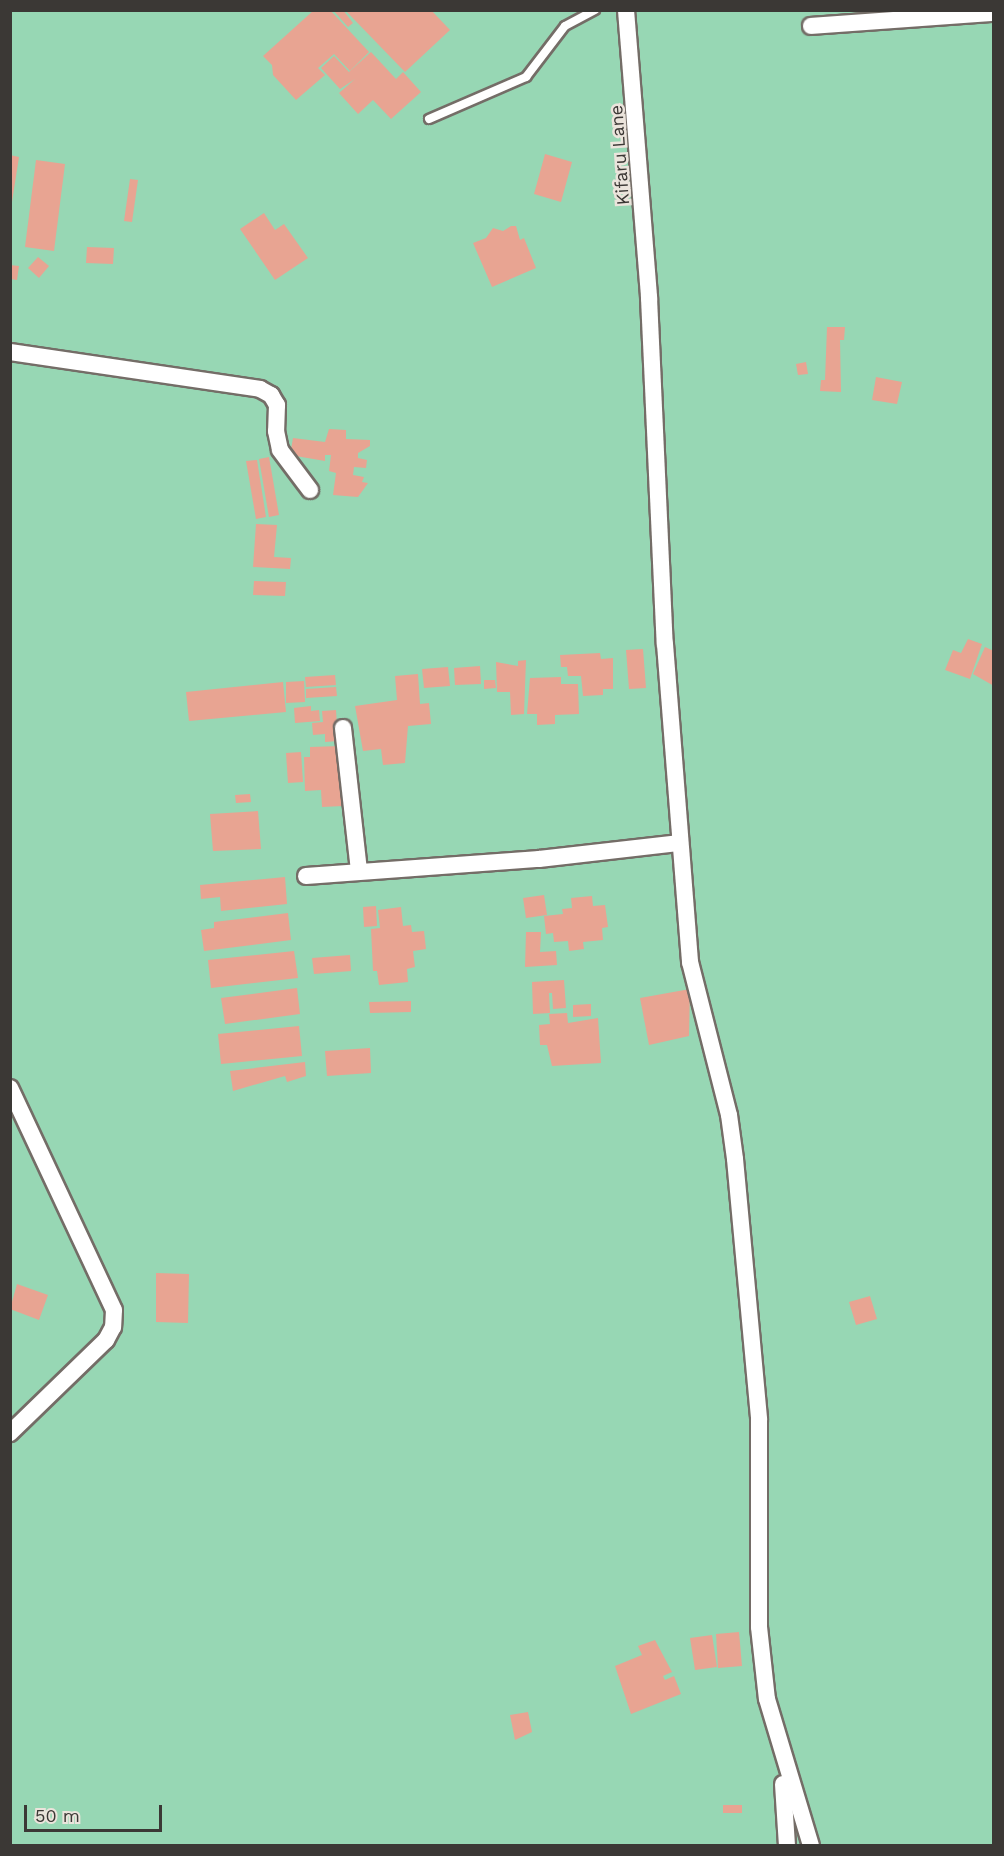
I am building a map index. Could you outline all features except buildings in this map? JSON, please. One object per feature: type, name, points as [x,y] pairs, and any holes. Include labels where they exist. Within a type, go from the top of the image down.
[{"type":"street","name":"Kifaru Lane","points":[[626,10],[649,298],[665,644],[690,962],[729,1115],[735,1159],[759,1420],[759,1627],[767,1699],[779,1743]]},
{"type":"street","points":[[812,26],[993,13]]},
{"type":"street","points":[[10,352],[260,388],[271,395],[277,405],[276,431],[280,450],[310,489]]},
{"type":"street","points":[[343,728],[359,871]]},
{"type":"street","points":[[306,876],[539,859],[680,843]]},
{"type":"street","points":[[10,1088],[114,1310],[113,1327],[106,1340],[10,1432]]},
{"type":"street","points":[[779,1743],[787,1845]]},
{"type":"street","points":[[779,1743],[811,1845]]},
{"type":"lane","points":[[429,119],[526,77],[566,26],[595,10]]},
{"type":"green space","points":[[11,11],[993,11],[993,1845],[11,1846]]}]
